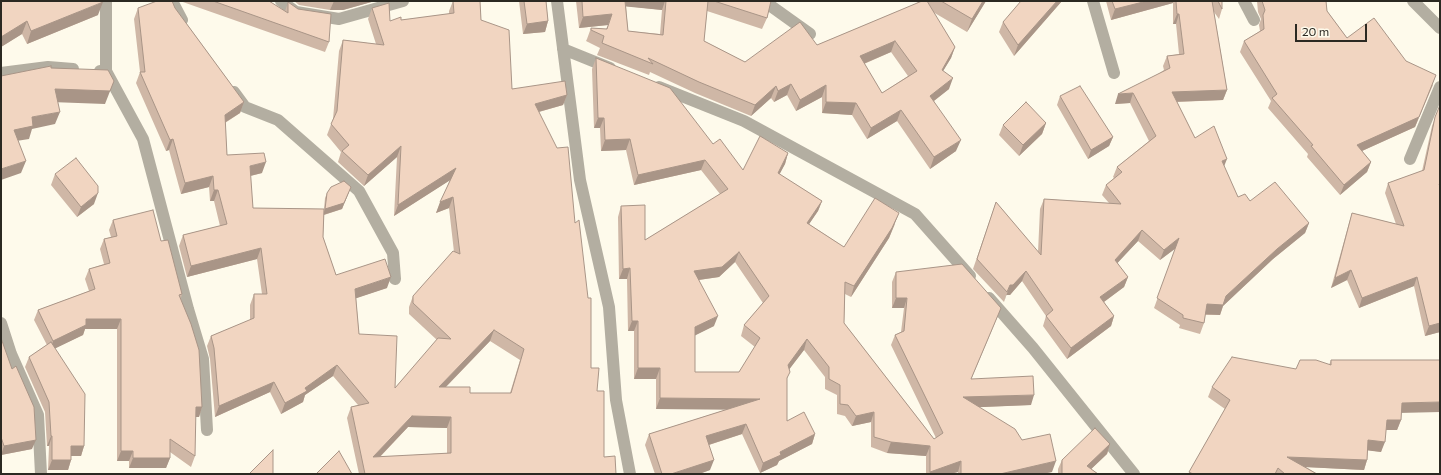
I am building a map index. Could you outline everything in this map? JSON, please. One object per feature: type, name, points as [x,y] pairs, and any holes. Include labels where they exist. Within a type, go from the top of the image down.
[{"type":"street","points":[[106,1],[106,71],[143,139],[188,309],[203,359],[207,430]]},
{"type":"street","points":[[172,1],[177,14],[190,31]]},
{"type":"street","points":[[281,1],[296,12],[339,19],[403,1]]},
{"type":"street","points":[[557,1],[580,180],[609,308],[616,400],[630,474]]},
{"type":"street","points":[[764,1],[810,34]]},
{"type":"street","points":[[1093,1],[1114,73]]},
{"type":"street","points":[[1244,1],[1254,20]]},
{"type":"street","points":[[1413,1],[1440,28]]},
{"type":"street","points":[[563,49],[621,72]]},
{"type":"street","points":[[1,73],[48,67],[106,71]]},
{"type":"street","points":[[228,84],[245,107],[278,120],[359,191],[393,253],[395,279]]},
{"type":"street","points":[[650,84],[744,121],[915,214],[1033,348],[1134,474]]},
{"type":"street","points":[[1410,159],[1440,88]]},
{"type":"street","points":[[1,323],[11,354],[38,415],[41,474]]},
{"type":"building","points":[[1,1],[103,2],[31,31],[27,21],[1,37]]},
{"type":"building","points":[[157,1],[172,1],[175,8],[244,102],[225,115],[227,155],[264,153],[266,162],[250,166],[253,208],[324,209],[323,237],[336,275],[385,259],[391,277],[355,289],[359,334],[397,336],[395,388],[438,338],[451,339],[413,303],[413,296],[453,251],[460,254],[453,197],[440,202],[456,168],[398,205],[401,146],[368,175],[342,151],[349,145],[331,124],[337,111],[343,40],[384,45],[372,8],[389,3],[390,21],[401,17],[401,20],[454,13],[453,1],[480,1],[481,20],[509,30],[512,89],[565,81],[567,95],[535,104],[557,148],[568,147],[575,223],[579,220],[588,298],[591,298],[591,368],[599,368],[597,391],[604,391],[604,457],[615,456],[616,474],[365,474],[351,407],[369,403],[337,365],[305,388],[307,391],[285,403],[274,382],[219,406],[214,348],[211,336],[254,318],[254,294],[267,294],[261,248],[191,266],[183,235],[227,224],[218,190],[214,190],[213,176],[185,183],[173,139],[170,140],[140,72],[145,72],[138,8]],"holes":[[[494,330],[524,349],[511,393],[470,393],[470,387],[439,387]],[[412,416],[451,417],[451,453],[373,457]]]},
{"type":"building","points":[[213,1],[269,1],[288,13],[288,2],[298,9],[331,14],[329,42]]},
{"type":"building","points":[[524,1],[546,1],[548,21],[527,24]]},
{"type":"building","points":[[582,1],[625,1],[628,31],[663,35],[666,1],[708,1],[704,41],[745,62],[800,22],[817,45],[922,1],[927,1],[955,47],[942,70],[953,78],[930,96],[961,140],[934,157],[901,110],[871,128],[856,103],[826,102],[826,85],[800,100],[791,84],[778,91],[776,86],[755,105],[699,82],[648,58],[653,64],[602,43],[604,36],[591,30],[591,28],[607,29],[612,14],[583,17]],"holes":[[[895,41],[917,71],[882,93],[860,56]]]},
{"type":"building","points":[[714,1],[771,1],[767,18]]},
{"type":"building","points":[[941,1],[983,1],[972,19]]},
{"type":"building","points":[[1021,1],[1057,1],[1018,45],[1003,22]]},
{"type":"building","points":[[1112,1],[1147,1],[1115,9]]},
{"type":"building","points":[[1176,1],[1212,1],[1227,90],[1172,92],[1195,138],[1214,126],[1227,159],[1222,161],[1238,197],[1245,194],[1250,201],[1275,182],[1309,223],[1277,249],[1226,296],[1223,305],[1207,304],[1204,323],[1183,318],[1183,315],[1157,298],[1179,238],[1164,250],[1142,230],[1115,260],[1128,277],[1100,297],[1114,316],[1071,348],[1046,316],[1053,310],[1026,271],[1013,285],[1010,285],[1007,292],[977,259],[996,202],[1041,255],[1044,199],[1121,204],[1106,185],[1122,172],[1117,167],[1156,136],[1133,93],[1118,94],[1170,68],[1167,56],[1184,54]]},
{"type":"building","points":[[1218,1],[1222,1],[1222,9]]},
{"type":"building","points":[[1262,1],[1326,1],[1327,11],[1347,38],[1374,18],[1406,61],[1436,75],[1419,117],[1357,145],[1371,162],[1344,185],[1311,146],[1313,145],[1272,98],[1277,94],[1244,41],[1264,29],[1263,15],[1265,10]]},
{"type":"building","points":[[596,58],[670,88],[713,144],[720,139],[743,170],[760,136],[788,153],[778,173],[822,201],[807,223],[844,247],[875,198],[899,213],[892,228],[854,286],[845,282],[844,323],[934,439],[943,433],[895,335],[904,331],[907,298],[896,298],[896,272],[962,264],[1001,308],[971,379],[1033,376],[1034,395],[963,397],[1015,429],[1022,440],[1050,434],[1056,461],[1000,474],[961,474],[961,461],[930,472],[930,446],[891,442],[874,437],[874,412],[856,416],[848,405],[840,404],[840,385],[829,379],[829,367],[807,339],[788,365],[790,372],[787,378],[787,421],[804,412],[815,434],[780,452],[781,455],[763,463],[746,424],[706,436],[714,460],[671,474],[662,474],[649,434],[760,399],[660,398],[660,368],[638,368],[638,321],[632,321],[630,268],[623,269],[621,206],[645,205],[645,240],[728,189],[705,160],[638,175],[630,139],[605,140],[604,118],[598,118]],"holes":[[[739,252],[769,296],[744,325],[760,338],[739,372],[695,372],[695,327],[718,316],[694,271],[722,267]]]},
{"type":"building","points":[[51,66],[51,68],[108,70],[114,81],[110,91],[55,89],[60,112],[32,117],[33,126],[14,130],[26,161],[1,169],[1,76]]},
{"type":"building","points":[[1080,86],[1113,137],[1091,150],[1060,96]]},
{"type":"building","points":[[1026,102],[1046,123],[1023,145],[1003,125]]},
{"type":"building","points":[[1440,105],[1440,323],[1429,326],[1417,277],[1362,298],[1351,270],[1335,278],[1352,213],[1404,226],[1388,183],[1424,170],[1435,117]]},
{"type":"building","points":[[76,158],[98,186],[98,193],[81,207],[55,174]]},
{"type":"building","points":[[344,181],[351,187],[344,203],[325,209],[327,193],[331,187]]},
{"type":"building","points":[[153,210],[161,241],[168,240],[182,294],[179,295],[191,324],[199,350],[202,407],[196,407],[195,456],[170,439],[170,458],[133,458],[133,451],[121,451],[121,319],[86,319],[86,325],[53,341],[38,310],[95,289],[89,269],[110,263],[104,239],[117,236],[113,220]]},
{"type":"building","points":[[1,338],[12,369],[16,366],[34,407],[36,440],[4,446],[1,437]]},
{"type":"building","points":[[51,342],[85,394],[84,446],[71,446],[71,460],[52,460],[52,436],[49,402],[29,357]]},
{"type":"building","points":[[1232,357],[1296,369],[1300,360],[1316,360],[1331,365],[1331,360],[1440,360],[1440,402],[1402,403],[1401,420],[1387,420],[1385,442],[1368,440],[1367,460],[1287,457],[1317,474],[1285,474],[1278,468],[1275,474],[1193,474],[1189,472],[1230,400],[1212,387]]},
{"type":"building","points":[[1095,428],[1110,444],[1087,466],[1098,474],[1062,474],[1062,460]]},
{"type":"building","points":[[273,450],[274,474],[249,474]]},
{"type":"building","points":[[339,451],[352,474],[316,474]]}]
